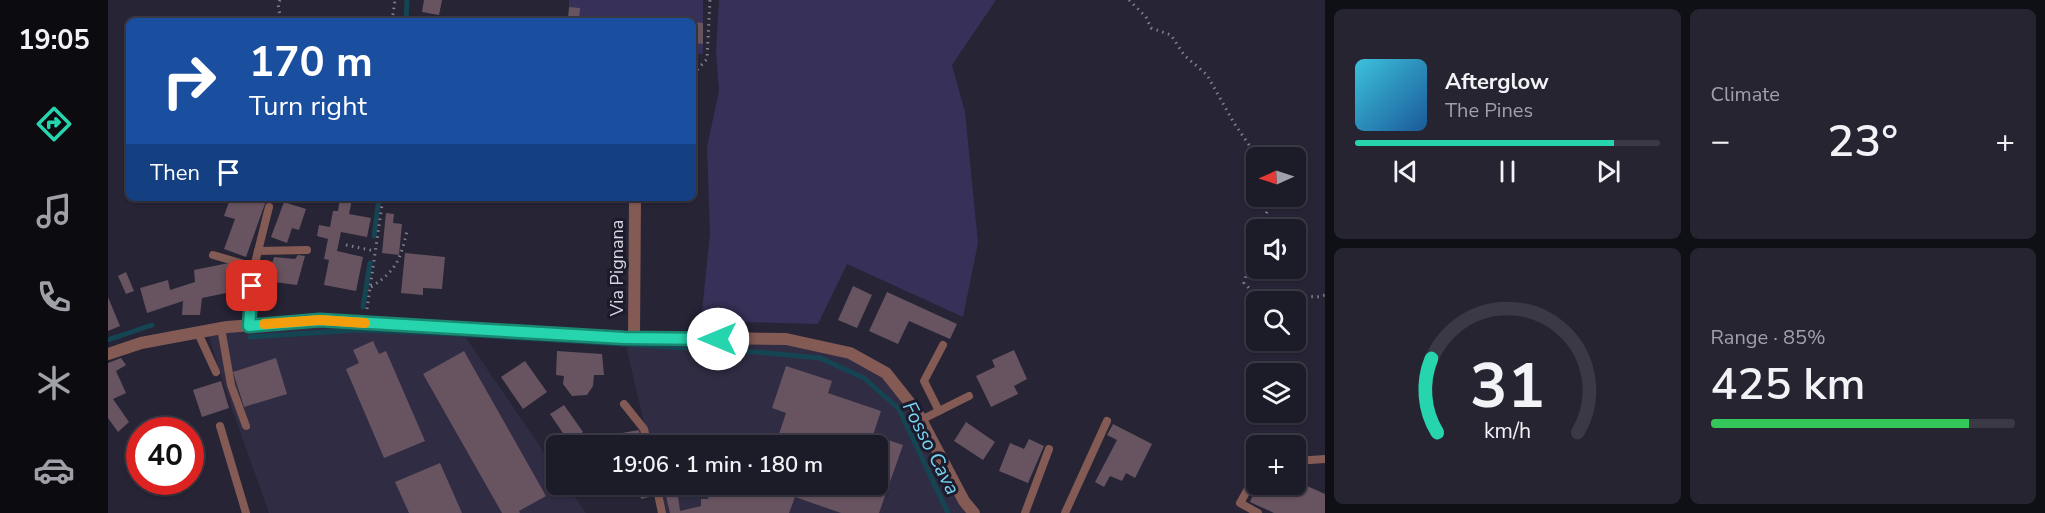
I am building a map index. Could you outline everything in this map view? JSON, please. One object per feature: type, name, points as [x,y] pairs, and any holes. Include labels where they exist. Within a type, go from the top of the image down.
[{"type":"street","name":"Via Pignana","points":[[634,338],[635,201]]},
{"type":"street","points":[[108,354],[141,343],[221,328],[320,320],[634,338],[786,339],[850,353],[886,374],[917,412],[964,501],[974,513]]},
{"type":"lane","points":[[249,326],[254,267],[269,207]]},
{"type":"lane","points":[[258,251],[307,250]]},
{"type":"lane","points":[[213,255],[254,267]]},
{"type":"lane","points":[[221,328],[231,385],[246,426]]},
{"type":"lane","points":[[198,333],[216,372]]},
{"type":"lane","points":[[939,411],[924,381],[943,345]]},
{"type":"lane","points":[[921,420],[969,396]]},
{"type":"lane","points":[[624,404],[644,429],[645,435]]},
{"type":"lane","points":[[1065,513],[1107,421]]},
{"type":"lane","points":[[220,426],[246,513]]},
{"type":"lane","points":[[1025,513],[1049,449]]},
{"type":"lane","points":[[1306,461],[1325,459]]},
{"type":"lane","points":[[1246,492],[1240,503],[1258,513]]},
{"type":"lane","points":[[658,495],[662,513]]},
{"type":"path","points":[[280,0],[278,4],[280,18]]},
{"type":"path","points":[[393,18],[395,0]]},
{"type":"path","points":[[696,71],[706,59],[710,0]]},
{"type":"path","points":[[1129,0],[1146,17],[1151,28],[1171,35],[1184,55],[1207,75],[1250,147]]},
{"type":"path","points":[[365,323],[383,201]]},
{"type":"path","points":[[370,288],[388,276],[401,256],[407,231]]},
{"type":"path","points":[[346,245],[375,251]]},
{"type":"path","points":[[1246,277],[1244,284],[1253,292],[1317,297],[1325,295]]},
{"type":"shaded area","points":[[569,0],[703,0],[703,54],[696,54],[696,18],[569,18]]},
{"type":"shaded area","points":[[719,0],[996,0],[952,65],[965,112],[978,243],[963,317],[847,264],[818,324],[701,321],[710,234],[707,147],[719,91],[716,52]]},
{"type":"shaded area","points":[[320,320],[460,329],[546,455],[546,495],[574,495],[586,513],[269,513],[207,331]]},
{"type":"shaded area","points":[[624,337],[786,339],[850,353],[886,373],[974,513],[665,513],[660,495],[888,495],[888,435],[647,435]]},
{"type":"building","points":[[424,0],[442,0],[439,15],[422,12]]},
{"type":"building","points":[[569,7],[580,8],[579,18],[568,18]]},
{"type":"building","points":[[696,22],[703,23],[703,44],[696,43]]},
{"type":"building","points":[[229,201],[266,201],[246,257],[224,249],[235,219],[224,216]]},
{"type":"building","points":[[340,201],[352,201],[349,214],[371,218],[367,237],[341,232],[337,251],[363,257],[356,291],[324,285],[329,260],[324,259],[328,239],[317,236],[319,225],[330,227],[333,211],[338,211]]},
{"type":"building","points":[[284,202],[306,209],[299,230],[292,228],[287,243],[271,237]]},
{"type":"building","points":[[386,213],[394,214],[393,223],[402,224],[399,255],[382,253]]},
{"type":"building","points":[[405,253],[445,257],[442,289],[423,288],[423,295],[401,293]]},
{"type":"building","points":[[298,255],[305,256],[297,285],[267,281],[274,257],[295,259]]},
{"type":"building","points":[[229,263],[231,292],[202,298],[200,315],[182,315],[183,301],[147,313],[140,288],[168,280],[170,290],[195,282],[194,270]]},
{"type":"building","points":[[126,272],[134,291],[126,294],[118,276]]},
{"type":"building","points":[[853,286],[872,295],[857,328],[838,320]]},
{"type":"building","points":[[887,292],[957,324],[950,339],[909,321],[898,344],[869,331]]},
{"type":"building","points":[[108,297],[120,326],[108,331]]},
{"type":"building","points":[[373,341],[379,354],[386,351],[425,441],[384,458],[346,369],[359,363],[353,350]]},
{"type":"building","points":[[1014,350],[1027,379],[1014,386],[1018,394],[991,407],[976,376],[995,367],[992,360]]},
{"type":"building","points":[[464,351],[546,496],[519,511],[520,513],[502,513],[423,374]]},
{"type":"building","points":[[557,351],[602,354],[604,375],[594,375],[593,386],[587,395],[572,396],[563,384],[564,376],[556,375]]},
{"type":"building","points":[[121,358],[126,365],[116,371],[126,393],[113,399],[126,418],[126,425],[118,432],[108,418],[108,363]]},
{"type":"building","points":[[276,358],[287,394],[244,407],[233,372]]},
{"type":"building","points":[[525,361],[547,392],[523,409],[501,377]]},
{"type":"building","points":[[786,366],[832,381],[828,393],[881,411],[873,435],[779,435],[786,413],[772,408]]},
{"type":"building","points":[[221,381],[229,408],[202,417],[193,390]]},
{"type":"building","points":[[564,405],[583,432],[579,435],[564,435],[550,414]]},
{"type":"building","points":[[966,422],[995,442],[983,460],[954,441]]},
{"type":"building","points":[[1113,424],[1152,444],[1135,478],[1126,473],[1122,481],[1110,476],[1104,487],[1095,482],[1117,440],[1107,435]]},
{"type":"building","points":[[639,430],[640,435],[622,435],[622,433]]},
{"type":"building","points":[[1029,439],[1044,446],[1028,483],[999,471],[1010,443],[1024,449]]},
{"type":"building","points":[[888,440],[903,445],[888,488]]},
{"type":"building","points":[[440,463],[462,513],[409,513],[395,482]]},
{"type":"building","points":[[1306,485],[1325,494],[1325,513],[1274,513],[1250,502],[1253,495],[1306,495]]},
{"type":"building","points":[[640,495],[654,495],[654,496],[641,499]]},
{"type":"building","points":[[709,495],[885,495],[879,513],[841,513],[795,497],[789,513],[670,513],[666,496],[678,496],[680,511],[701,506],[701,499],[708,499]]},
{"type":"waterway","points":[[406,18],[407,0]]},
{"type":"waterway","points":[[374,236],[379,201]]},
{"type":"waterway","points":[[363,307],[370,263]]},
{"type":"waterway","points":[[108,340],[152,325]]},
{"type":"waterway","name":"Fosso Cava","points":[[250,337],[359,330],[756,352],[820,358],[864,378],[899,409],[948,513]]},
{"type":"slow traffic","points":[[264,324],[320,320],[365,323]]},
{"type":"route","points":[[252,286],[249,326],[320,320],[624,338],[718,339]]}]
